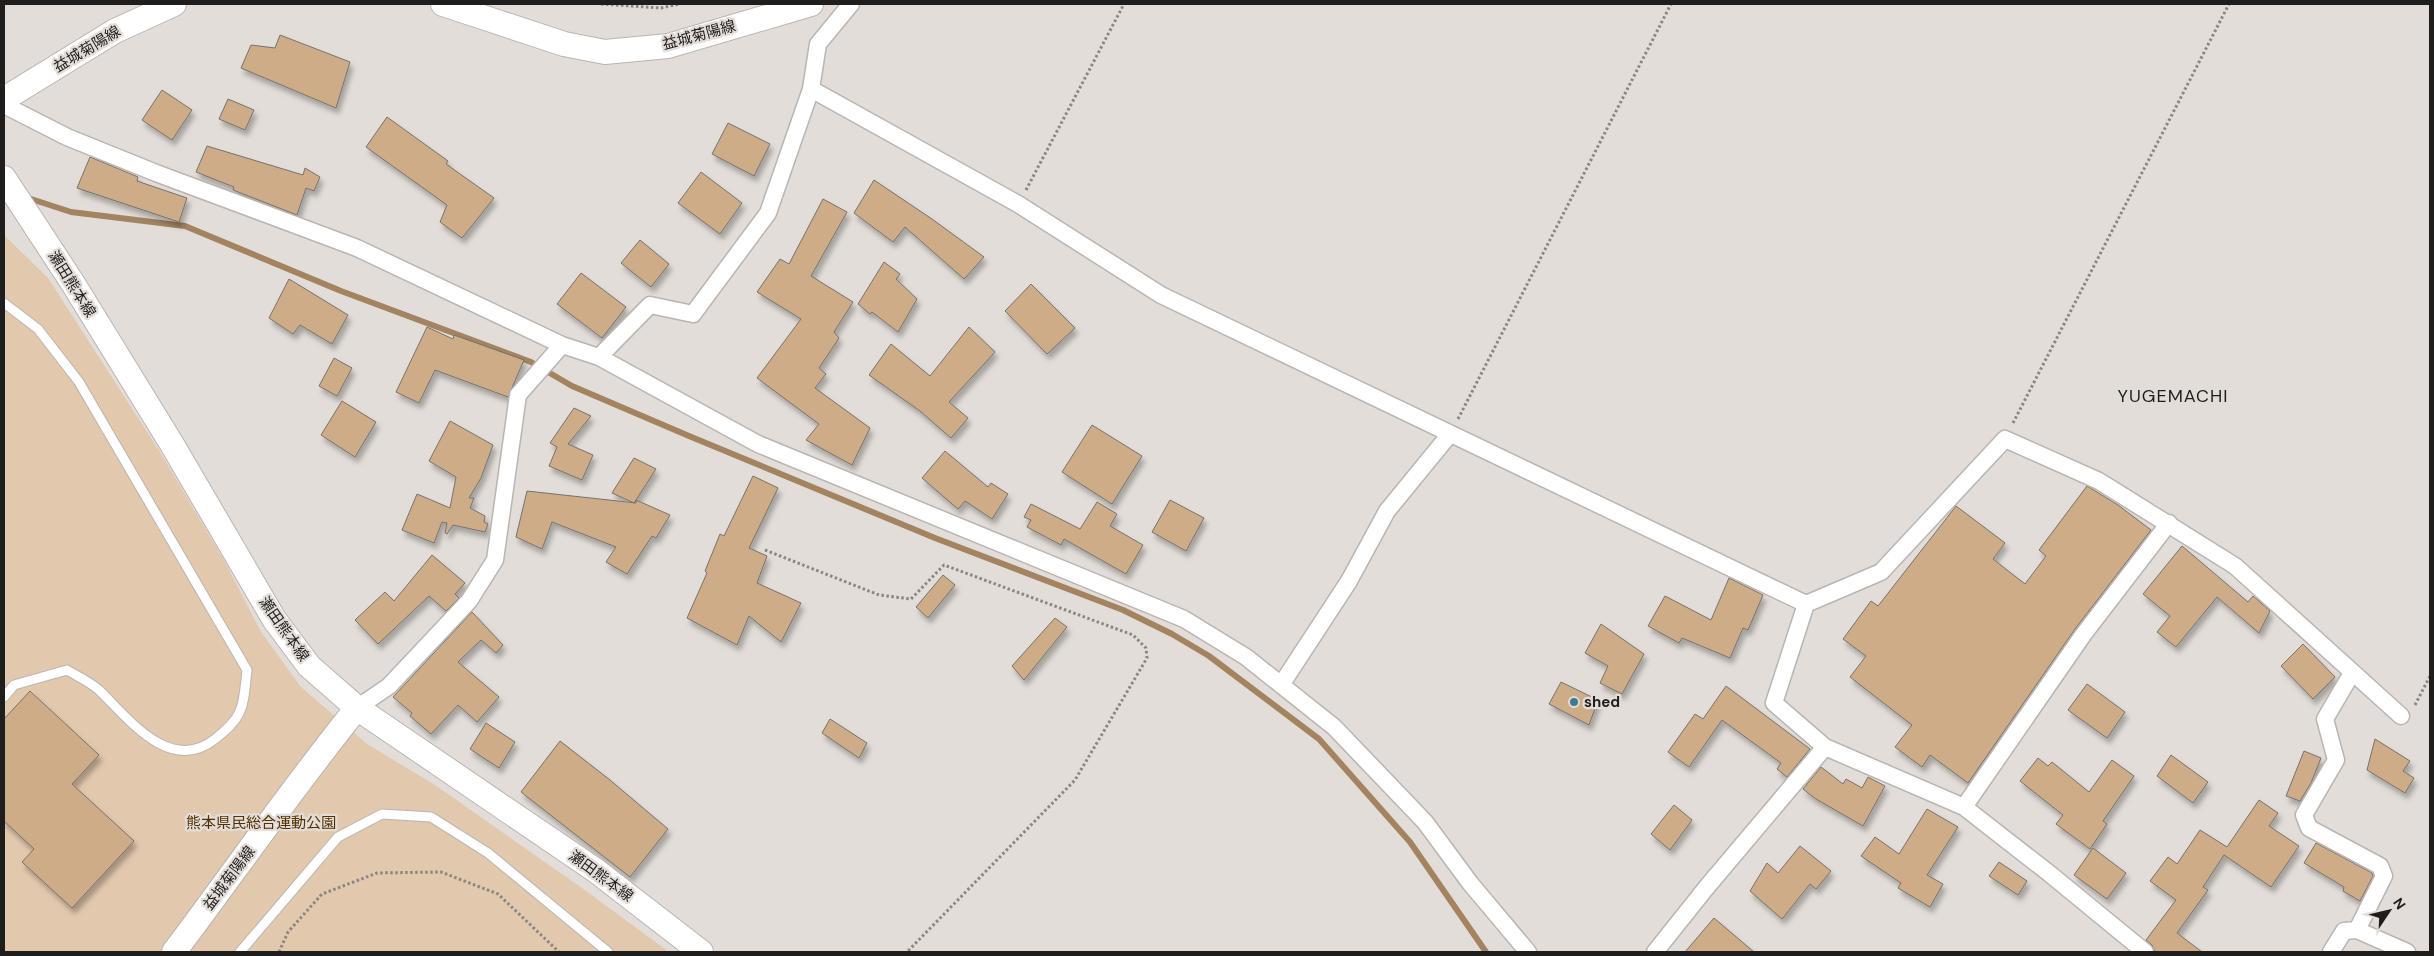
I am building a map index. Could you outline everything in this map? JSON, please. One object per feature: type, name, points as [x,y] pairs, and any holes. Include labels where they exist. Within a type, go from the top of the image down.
[{"type":"main road","name":"益城菊陽線","points":[[4,99],[115,31],[174,4]]},
{"type":"main road","name":"益城菊陽線","points":[[443,4],[564,44],[605,52],[668,46],[810,4]]},
{"type":"main road","name":"瀬田熊本線","points":[[4,178],[95,319],[232,545],[274,619],[309,666],[357,708],[595,870],[702,952]]},
{"type":"main road","name":"益城菊陽線","points":[[174,952],[245,858],[309,767],[357,708]]},
{"type":"street","points":[[599,357],[650,305],[693,314],[768,213],[811,89],[818,44],[851,4]]},
{"type":"street","points":[[811,89],[1018,204],[1160,295],[1806,604],[1881,572],[2005,439],[2099,481],[2235,566],[2401,716]]},
{"type":"street","points":[[4,106],[93,148],[357,248],[562,345],[599,357],[758,444],[1184,618],[1246,657],[1334,727],[1425,822],[1470,883],[1528,952]]},
{"type":"street","points":[[357,708],[389,686],[469,601],[495,560],[518,395],[562,345]]},
{"type":"street","points":[[1281,685],[1349,582],[1387,511],[1450,434]]},
{"type":"street","points":[[1964,808],[2083,635],[2169,523]]},
{"type":"street","points":[[1806,604],[1774,703],[1825,747],[1964,808],[2050,874],[2145,952]]},
{"type":"street","points":[[2352,673],[2325,719],[2336,760],[2304,815],[2309,828],[2380,866],[2384,876],[2357,930]]},
{"type":"street","points":[[1655,952],[1706,888],[1825,747]]},
{"type":"street","points":[[2331,952],[2344,931],[2357,930],[2407,952]]},
{"type":"lane","points":[[4,303],[38,329],[79,382],[247,670],[242,711],[228,729],[217,738],[193,750],[168,749],[130,723],[97,689],[67,670],[14,685],[4,697]]},
{"type":"lane","points":[[240,952],[338,838],[382,814],[431,817],[488,853],[608,952]]},
{"type":"path","points":[[601,4],[662,8],[679,4]]},
{"type":"path","points":[[1018,204],[1124,4]]},
{"type":"path","points":[[1450,434],[1670,4]]},
{"type":"path","points":[[2005,439],[2229,4]]},
{"type":"path","points":[[765,550],[879,595],[911,599],[944,565],[1134,636],[1146,648],[1146,658],[1075,780],[907,952]]},
{"type":"path","points":[[2401,716],[2412,710],[2430,676]]},
{"type":"path","points":[[279,952],[288,932],[322,894],[376,873],[441,872],[498,894],[559,952]]},
{"type":"green space","name":"熊本県民総合運動公園","points":[[4,235],[48,278],[160,452],[225,562],[261,632],[301,687],[367,744],[435,785],[582,888],[669,952],[4,952],[4,821],[22,838],[99,755],[31,691],[4,719]],"holes":[[[83,794],[134,841],[72,908],[22,862]]]},
{"type":"building","points":[[280,35],[350,62],[336,108],[241,68],[251,45],[275,48]]},
{"type":"building","points":[[162,90],[192,110],[172,140],[142,120]]},
{"type":"building","points":[[228,99],[254,110],[245,130],[219,119]]},
{"type":"building","points":[[387,117],[448,161],[446,164],[494,198],[462,238],[440,222],[447,205],[366,147]]},
{"type":"building","points":[[728,123],[770,144],[754,176],[712,154]]},
{"type":"building","points":[[207,146],[303,175],[305,168],[320,177],[314,191],[306,188],[297,215],[233,190],[234,187],[196,172]]},
{"type":"building","points":[[90,157],[138,177],[137,181],[187,198],[179,222],[77,188]]},
{"type":"building","points":[[701,172],[742,203],[720,234],[678,203]]},
{"type":"building","points":[[874,180],[984,257],[964,279],[905,227],[893,242],[854,213]]},
{"type":"building","points":[[823,199],[847,212],[811,276],[853,302],[834,332],[839,338],[819,368],[826,374],[815,388],[870,428],[852,465],[806,440],[819,424],[757,378],[801,319],[757,292],[780,259],[789,264]]},
{"type":"building","points":[[640,240],[669,264],[651,287],[621,263]]},
{"type":"building","points":[[884,262],[900,274],[896,279],[917,299],[898,332],[858,304]]},
{"type":"building","points":[[581,273],[626,307],[602,338],[557,304]]},
{"type":"building","points":[[289,279],[348,315],[332,344],[300,325],[293,334],[269,318]]},
{"type":"building","points":[[1031,284],[1075,328],[1047,354],[1005,311]]},
{"type":"building","points":[[427,327],[453,339],[454,335],[524,360],[508,397],[435,370],[419,403],[396,392]]},
{"type":"building","points":[[969,327],[995,352],[949,402],[968,418],[951,438],[920,411],[869,375],[891,344],[930,376]]},
{"type":"building","points":[[334,358],[352,368],[337,396],[319,386]]},
{"type":"building","points":[[342,401],[376,422],[355,457],[321,435]]},
{"type":"building","points":[[574,408],[591,416],[568,444],[593,455],[582,480],[549,466],[557,447],[550,443]]},
{"type":"building","points":[[450,421],[493,445],[481,478],[469,498],[474,498],[470,508],[485,516],[484,522],[488,524],[485,532],[453,525],[447,534],[445,533],[447,523],[442,522],[434,543],[402,530],[417,494],[450,508],[456,477],[429,461]]},
{"type":"building","points":[[1092,425],[1142,456],[1112,504],[1062,472]]},
{"type":"building","points":[[945,451],[988,487],[991,483],[1008,494],[992,519],[965,501],[958,509],[922,478]]},
{"type":"building","points":[[634,458],[656,469],[634,503],[612,493]]},
{"type":"building","points":[[753,476],[778,488],[749,548],[767,556],[757,583],[801,603],[781,642],[749,616],[737,645],[687,618],[707,573],[705,571],[720,534],[724,536]]},
{"type":"building","points":[[2087,486],[2118,505],[2151,530],[2075,629],[1968,783],[1930,755],[1922,767],[1895,747],[1912,725],[1850,677],[1866,656],[1843,639],[1871,601],[1878,606],[1956,506],[2005,543],[1993,559],[2025,584],[2046,556],[2039,550]]},
{"type":"building","points":[[527,491],[636,503],[636,500],[670,515],[656,538],[652,536],[627,574],[606,562],[616,547],[552,522],[542,549],[516,537]]},
{"type":"building","points":[[1170,500],[1204,518],[1186,551],[1152,532]]},
{"type":"building","points":[[1097,502],[1117,514],[1110,526],[1143,545],[1126,574],[1064,539],[1061,545],[1027,527],[1031,520],[1024,517],[1031,504],[1080,529]]},
{"type":"building","points":[[2182,546],[2248,602],[2253,596],[2270,611],[2259,633],[2217,597],[2176,647],[2157,632],[2170,616],[2143,594]]},
{"type":"building","points":[[432,555],[465,583],[455,594],[459,598],[446,611],[429,596],[378,644],[355,620],[385,592],[394,601]]},
{"type":"building","points":[[943,575],[955,585],[928,618],[916,607]]},
{"type":"building","points":[[1729,578],[1763,595],[1748,630],[1743,628],[1730,658],[1682,638],[1679,643],[1648,626],[1665,596],[1711,620]]},
{"type":"building","points":[[472,612],[503,645],[496,653],[481,640],[458,662],[499,697],[477,722],[458,705],[431,734],[410,716],[412,713],[393,697]]},
{"type":"building","points":[[1055,618],[1067,627],[1024,680],[1012,666]]},
{"type":"building","points":[[1601,624],[1644,654],[1622,694],[1600,683],[1608,666],[1585,653]]},
{"type":"building","points":[[2303,644],[2335,677],[2313,699],[2281,666]]},
{"type":"building","name":"shed","points":[[1561,682],[1598,700],[1589,725],[1549,704]]},
{"type":"building","points":[[2087,684],[2125,712],[2107,738],[2068,710]]},
{"type":"building","points":[[1726,686],[1810,749],[1787,777],[1777,769],[1781,763],[1722,720],[1689,767],[1668,752],[1695,714],[1703,719]]},
{"type":"building","points":[[30,691],[99,755],[72,784],[134,841],[72,908],[22,862],[34,849],[4,821],[4,719]]},
{"type":"building","points":[[830,719],[867,743],[859,758],[822,733]]},
{"type":"building","points":[[486,723],[515,742],[499,768],[470,749]]},
{"type":"building","points":[[2375,739],[2410,761],[2403,771],[2414,778],[2405,793],[2367,770]]},
{"type":"building","points":[[560,741],[668,829],[630,877],[521,792]]},
{"type":"building","points":[[2304,751],[2321,758],[2311,783],[2300,801],[2286,796]]},
{"type":"building","points":[[2171,755],[2208,782],[2193,803],[2157,776]]},
{"type":"building","points":[[2038,758],[2048,766],[2052,762],[2089,792],[2112,760],[2134,776],[2103,821],[2107,824],[2090,849],[2056,824],[2063,815],[2020,781]]},
{"type":"building","points":[[1821,767],[1843,784],[1846,779],[1862,788],[1868,777],[1885,786],[1863,826],[1816,799],[1803,789]]},
{"type":"building","points":[[2259,800],[2278,813],[2269,826],[2299,846],[2271,887],[2224,855],[2203,887],[2208,890],[2177,933],[2202,952],[2155,952],[2152,945],[2146,940],[2176,900],[2150,881],[2168,857],[2177,864],[2200,830],[2227,847]]},
{"type":"building","points":[[1674,805],[1692,820],[1670,850],[1651,834]]},
{"type":"building","points":[[1927,809],[1958,827],[1927,875],[1943,884],[1930,907],[1898,888],[1901,883],[1861,856],[1875,837],[1899,854]]},
{"type":"building","points":[[2316,843],[2372,873],[2373,876],[2360,901],[2343,891],[2344,887],[2304,863]]},
{"type":"building","points":[[1800,846],[1831,871],[1816,889],[1810,884],[1782,919],[1750,891],[1767,863],[1778,873]]},
{"type":"building","points":[[2093,848],[2126,873],[2107,899],[2074,875]]},
{"type":"building","points":[[1999,862],[2027,881],[2018,895],[1989,876]]},
{"type":"building","points":[[1714,918],[1754,952],[1685,952]]},
{"type":"waterway","points":[[25,197],[71,212],[185,226],[341,291],[531,362],[572,386],[689,436],[935,538],[1123,610],[1172,634],[1209,656],[1319,739],[1410,842],[1486,952]]},
{"type":"place","name":"shed","points":[[1574,702]]},
{"type":"district","name":"YUGEMACHI","points":[[2173,396]]}]
